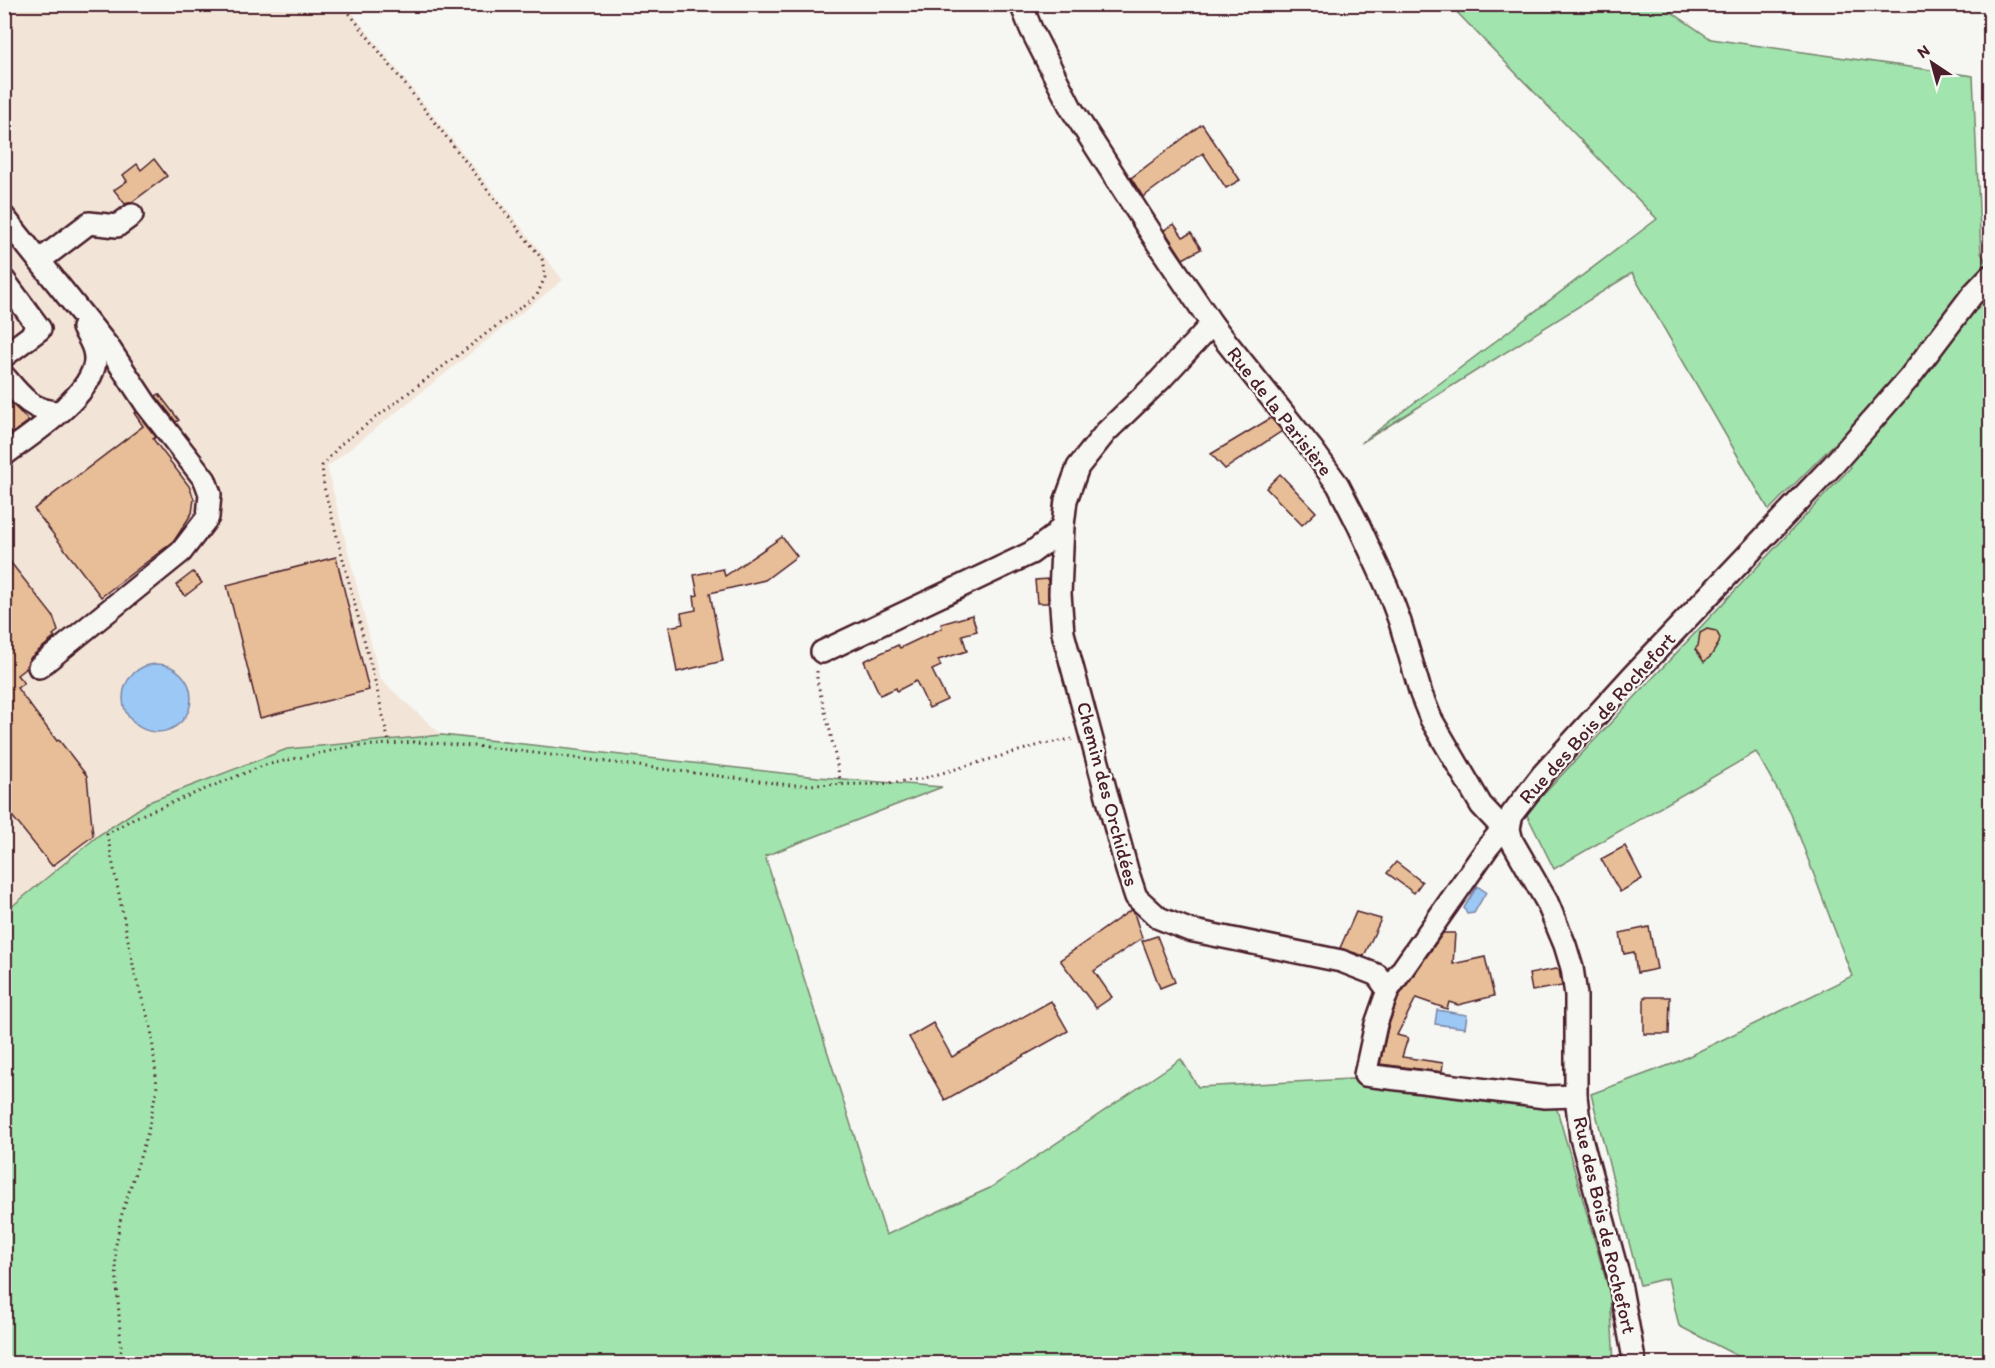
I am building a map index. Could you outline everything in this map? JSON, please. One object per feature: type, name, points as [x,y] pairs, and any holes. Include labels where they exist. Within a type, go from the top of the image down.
[{"type":"street","name":"Rue de la Parisière","points":[[1021,4],[1030,29],[1071,108],[1212,324],[1312,449],[1338,486],[1387,587],[1431,719],[1481,806],[1496,821],[1509,829]]},
{"type":"street","points":[[45,268],[89,223],[117,226],[132,215]]},
{"type":"street","points":[[4,217],[109,348],[146,404],[205,480],[210,494],[208,517],[180,552],[39,667]]},
{"type":"street","points":[[4,455],[81,393],[94,366],[94,346],[45,268]]},
{"type":"street","name":"Rue des Bois de Rochefort","points":[[1635,1364],[1619,1278],[1581,1138],[1576,1096],[1575,995],[1572,968],[1554,916],[1512,841],[1509,829],[1512,814],[1543,774],[1636,672],[1833,465],[1909,378],[1990,276]]},
{"type":"street","points":[[4,280],[40,328],[4,356]]},
{"type":"street","name":"Chemin des Orchidées","points":[[1212,324],[1160,380],[1106,432],[1078,466],[1066,500],[1063,525],[1060,594],[1064,633],[1127,870],[1137,897],[1159,918],[1189,930],[1341,961],[1377,975],[1388,990]]},
{"type":"street","points":[[4,376],[24,400],[34,407],[47,412],[59,412]]},
{"type":"street","points":[[822,652],[1031,553],[1054,536],[1063,525]]},
{"type":"street","points":[[1509,829],[1497,836],[1488,847],[1388,990],[1365,1075],[1545,1097],[1576,1096]]},
{"type":"path","points":[[342,4],[542,259],[545,277],[537,295],[341,444],[322,466],[324,487],[389,743]]},
{"type":"path","points":[[822,652],[818,662],[817,681],[841,784]]},
{"type":"path","points":[[122,1364],[115,1250],[121,1216],[148,1132],[157,1086],[151,1028],[135,975],[107,834],[134,818],[265,765],[349,747],[389,743],[416,742],[488,747],[790,785],[881,784],[921,779],[1043,744],[1092,736]]},
{"type":"shaded area","points":[[5,5],[346,5],[563,280],[327,467],[380,679],[442,735],[287,749],[149,802],[99,835],[5,912]]},
{"type":"green space","points":[[1450,5],[1661,5],[1711,39],[1973,76],[1981,253],[1990,268],[1990,1363],[1751,1363],[1679,1326],[1668,1278],[1640,1285],[1591,1094],[1675,1063],[1852,976],[1791,814],[1756,752],[1554,869],[1526,813],[1851,467],[1833,445],[1769,510],[1632,273],[1361,443],[1657,219]]},
{"type":"green space","points":[[442,735],[818,777],[942,787],[765,856],[886,1235],[990,1188],[1181,1059],[1198,1087],[1351,1079],[1556,1106],[1610,1294],[1614,1363],[5,1364],[5,912],[99,835],[149,802],[287,749]]},
{"type":"water","points":[[150,664],[164,664],[176,669],[186,679],[191,698],[186,717],[176,727],[164,732],[150,732],[138,727],[128,717],[123,705],[123,691],[128,679],[138,669]]},
{"type":"water","points":[[1477,886],[1486,892],[1474,913],[1467,914],[1464,908]]},
{"type":"water","points":[[1437,1010],[1467,1015],[1465,1028],[1435,1024]]},
{"type":"building","points":[[1202,124],[1240,180],[1226,188],[1203,153],[1143,197],[1131,178]]},
{"type":"building","points":[[154,159],[167,176],[132,202],[125,204],[114,190],[127,181],[123,175],[137,164],[141,170]]},
{"type":"building","points":[[1174,224],[1183,237],[1191,233],[1201,249],[1183,259],[1164,230]]},
{"type":"building","points":[[159,394],[179,420],[176,422],[156,396]]},
{"type":"building","points":[[4,396],[29,421],[4,439]]},
{"type":"building","points":[[136,412],[156,437],[153,439],[189,486],[194,499],[192,513],[174,541],[101,597],[34,509],[143,426],[134,413]]},
{"type":"building","points":[[1271,418],[1282,431],[1225,469],[1211,454]]},
{"type":"building","points":[[1280,474],[1316,512],[1302,525],[1266,488]]},
{"type":"building","points":[[782,537],[797,556],[765,580],[710,593],[723,661],[677,672],[669,627],[683,624],[681,613],[696,610],[694,596],[698,595],[694,575],[723,569],[725,576]]},
{"type":"building","points":[[4,554],[53,616],[58,631],[53,635],[55,637],[31,657],[26,668],[17,675],[24,683],[17,688],[87,776],[93,836],[52,866],[4,806]]},
{"type":"building","points":[[336,557],[369,690],[260,718],[227,585]]},
{"type":"building","points":[[193,572],[202,583],[185,596],[176,585]]},
{"type":"building","points":[[1048,579],[1048,603],[1037,603],[1035,580]]},
{"type":"building","points":[[972,615],[977,631],[962,635],[967,651],[938,660],[941,666],[932,670],[947,700],[929,708],[916,681],[897,691],[896,688],[880,695],[864,661],[898,645],[900,648],[942,628],[941,624]]},
{"type":"building","points":[[1707,629],[1716,631],[1720,638],[1711,656],[1704,662],[1695,649],[1698,646],[1700,633]]},
{"type":"building","points":[[1625,846],[1642,879],[1620,892],[1601,859]]},
{"type":"building","points":[[1396,862],[1422,882],[1414,893],[1387,873]]},
{"type":"building","points":[[1131,910],[1142,938],[1094,971],[1112,997],[1096,1008],[1060,960]]},
{"type":"building","points":[[1356,912],[1381,919],[1364,956],[1340,948]]},
{"type":"building","points":[[1649,927],[1657,969],[1637,973],[1634,952],[1624,954],[1620,933]]},
{"type":"building","points":[[1443,933],[1455,933],[1453,964],[1485,957],[1494,996],[1458,1005],[1449,1002],[1447,1009],[1416,998],[1397,1035],[1408,1038],[1402,1057],[1443,1063],[1442,1072],[1380,1064],[1388,1027],[1399,996]]},
{"type":"building","points":[[1157,936],[1175,982],[1160,988],[1142,941]]},
{"type":"building","points":[[1559,970],[1562,986],[1532,991],[1529,974]]},
{"type":"building","points":[[1644,997],[1670,997],[1669,1034],[1644,1034]]},
{"type":"building","points":[[1051,1001],[1068,1031],[945,1100],[909,1037],[933,1023],[952,1057]]}]
